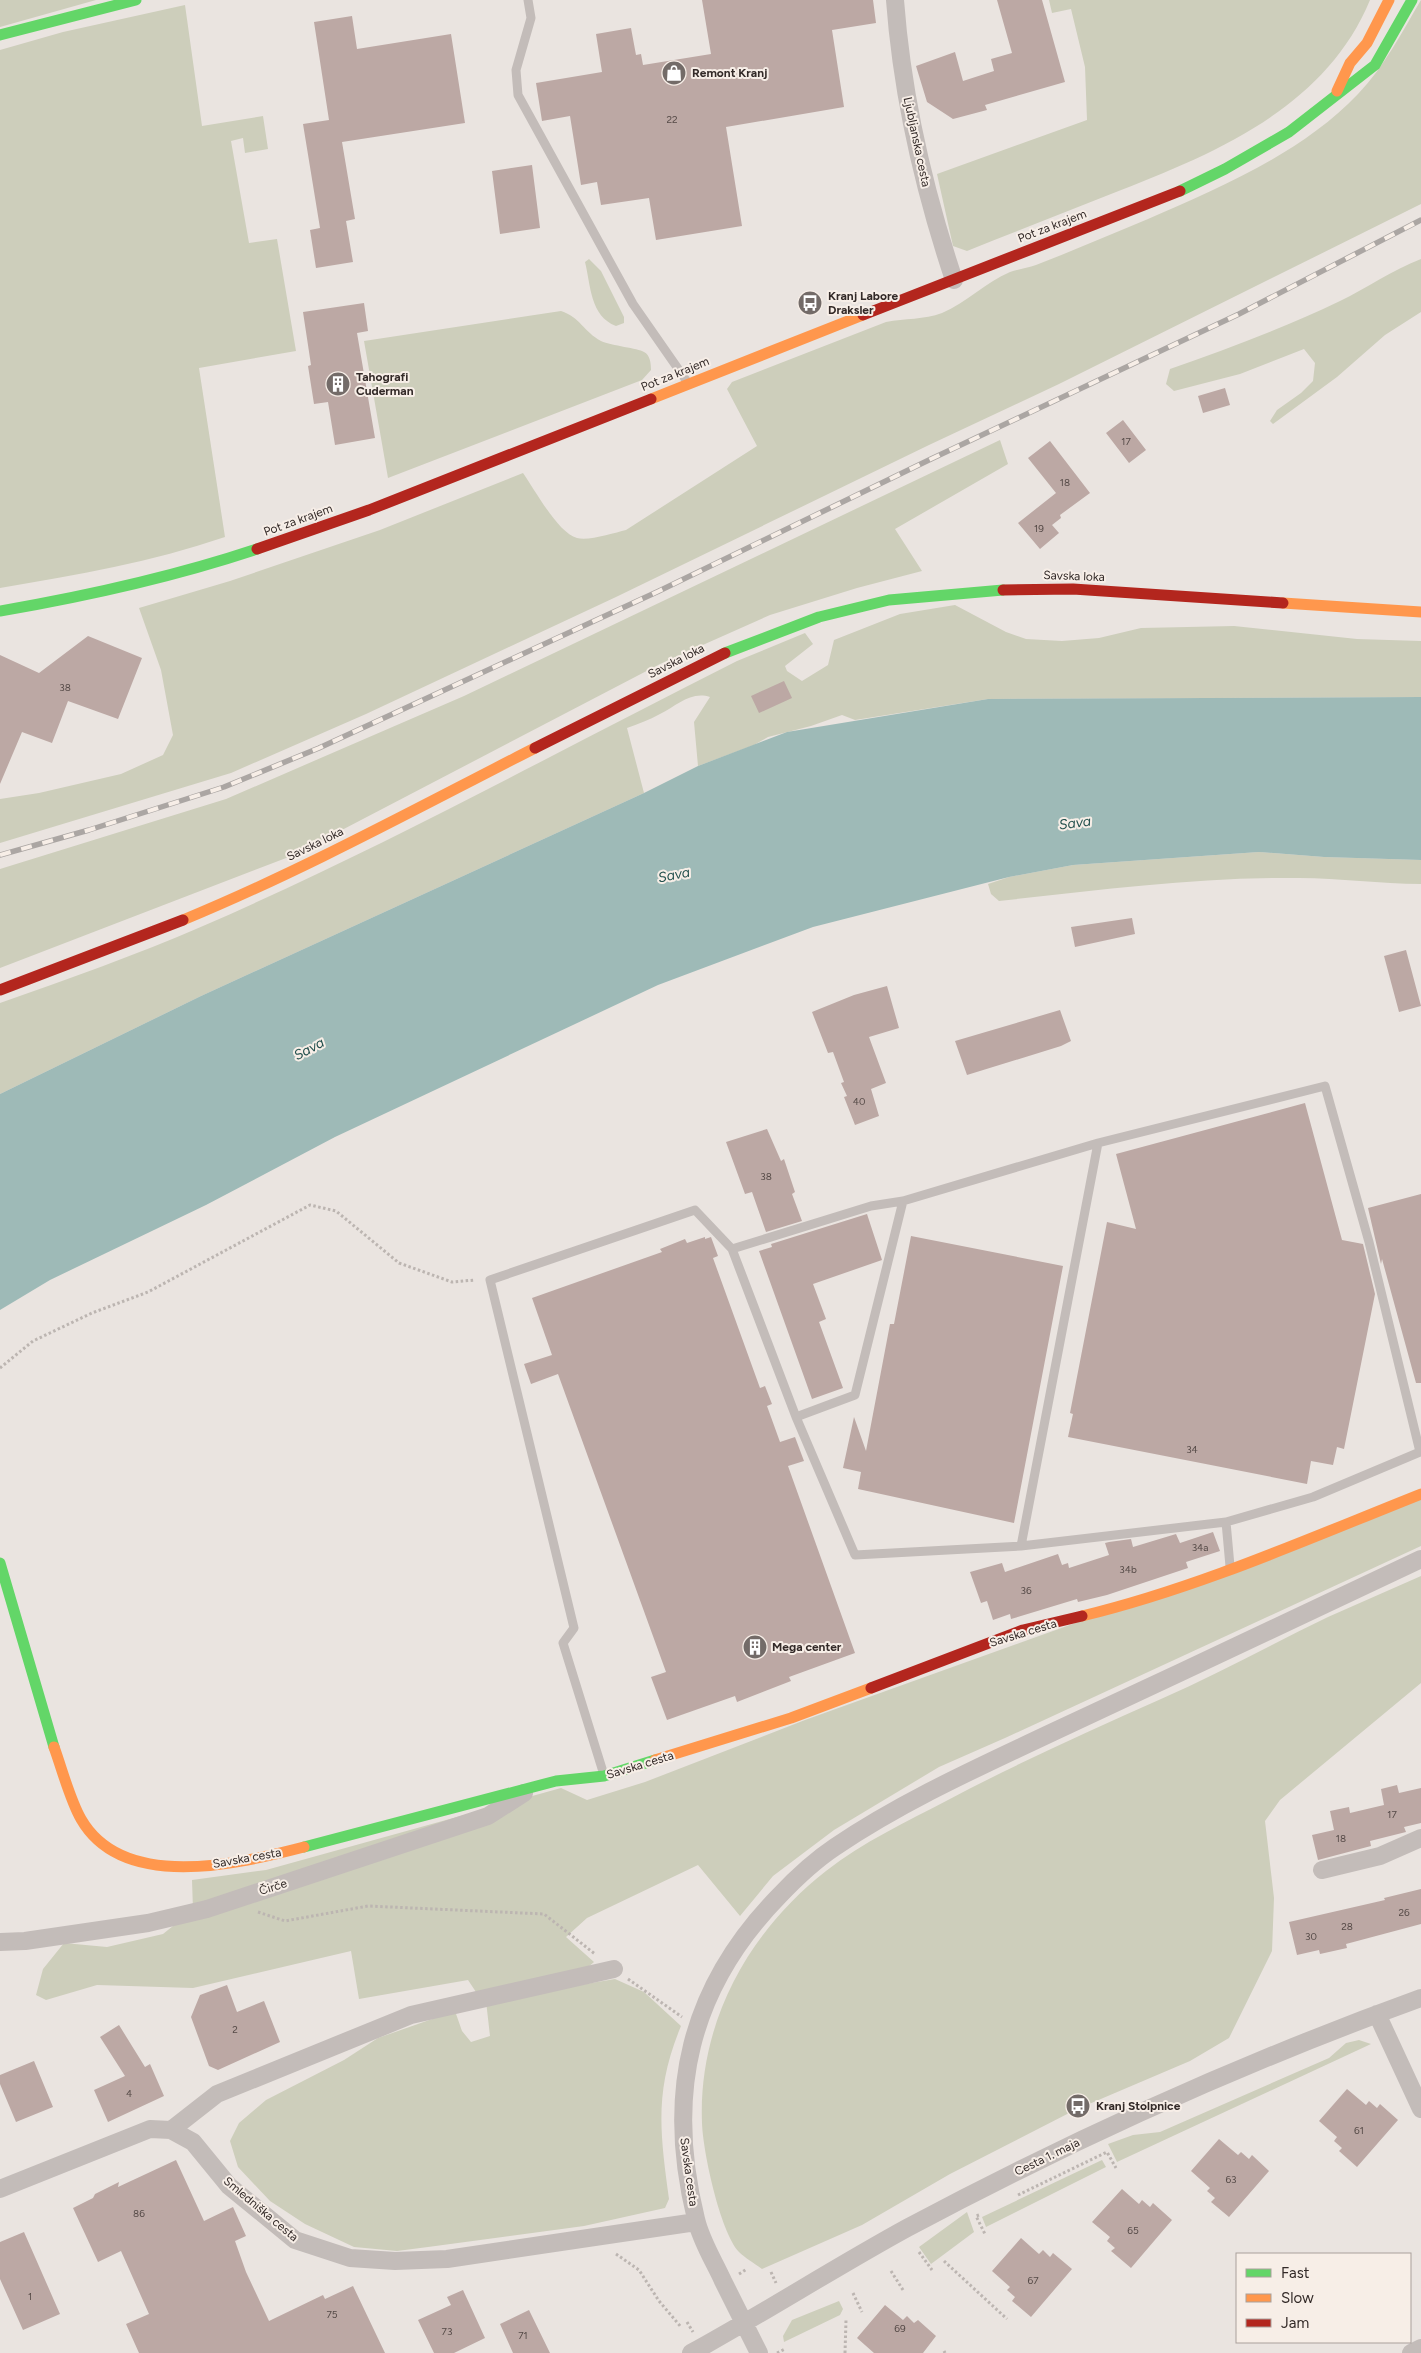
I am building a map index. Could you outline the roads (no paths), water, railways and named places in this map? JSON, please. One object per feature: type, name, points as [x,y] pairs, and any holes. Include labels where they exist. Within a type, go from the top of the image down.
[{"type":"street","points":[[0,35],[136,0]]},
{"type":"street","name":"Ljubljanska cesta","points":[[895,0],[899,51],[923,175],[939,236],[954,280]]},
{"type":"street","name":"Pot za krajem","points":[[1334,96],[1350,63],[1367,43],[1389,0]]},
{"type":"street","name":"Pot za krajem","points":[[0,611],[111,590],[213,563],[285,541],[1171,195],[1225,170],[1290,132],[1375,65],[1412,0]]},
{"type":"street","name":"Savska loka","points":[[0,990],[144,936],[231,900],[317,859],[716,656],[820,617],[889,600],[1013,589],[1073,589],[1421,612]]},
{"type":"street","name":"Savska cesta","points":[[0,1563],[53,1744],[81,1819],[100,1842],[126,1859],[183,1868],[260,1858],[556,1781],[604,1776],[791,1718],[1023,1630],[1112,1609],[1230,1569],[1421,1494]]},
{"type":"street","name":"Savska cesta","points":[[758,2353],[696,2222],[686,2169],[682,2119],[686,2073],[697,2028],[714,1984],[733,1949],[758,1918],[798,1877],[832,1848],[882,1818],[984,1765],[1421,1559]]},
{"type":"street","name":"Čirče","points":[[0,1942],[25,1942],[148,1923],[206,1909],[488,1816],[508,1805],[532,1787]]},
{"type":"street","points":[[1322,1870],[1380,1856],[1421,1838]]},
{"type":"street","points":[[171,2130],[217,2094],[411,2015],[614,1969]]},
{"type":"street","name":"Cesta 1. maja","points":[[691,2353],[904,2230],[1094,2133],[1278,2053],[1421,1998]]},
{"type":"street","points":[[1377,2014],[1421,2109]]},
{"type":"street","name":"Smledniška cesta","points":[[0,2188],[150,2129],[171,2130],[193,2142],[229,2186],[295,2240],[350,2258],[395,2261],[446,2259],[696,2222]]},
{"type":"street","points":[[1410,2353],[1421,2348]]},
{"type":"lane","points":[[528,0],[530,18],[516,70],[518,96],[633,304],[688,384]]},
{"type":"lane","points":[[604,1776],[563,1643],[574,1628],[490,1280],[695,1210],[732,1249],[796,1417],[854,1555],[1021,1546],[1226,1522],[1313,1497],[1420,1452],[1369,1242],[1325,1086],[1098,1143],[903,1201],[871,1206],[732,1249]]},
{"type":"lane","points":[[1021,1546],[1098,1143]]},
{"type":"lane","points":[[796,1417],[855,1395],[903,1201]]},
{"type":"lane","points":[[1226,1522],[1230,1569]]},
{"type":"water","name":"Sava","points":[[1421,697],[1421,860],[1324,857],[1259,852],[1073,865],[1009,877],[813,927],[658,985],[335,1137],[206,1205],[50,1280],[0,1310],[0,1094],[201,996],[644,793],[698,766],[787,732],[988,699]]},
{"type":"railway","points":[[0,855],[89,830],[224,787],[319,748],[659,591],[931,459],[1239,314],[1421,220]]},
{"type":"place","name":"Remont Kranj","points":[[674,73]]},
{"type":"place","name":"Kranj Labore Draksler","points":[[810,303]]},
{"type":"place","name":"Tahografi Cuderman","points":[[338,384]]},
{"type":"place","name":"Mega center","points":[[755,1647]]},
{"type":"place","name":"Kranj Stolpnice","points":[[1078,2106]]}]
